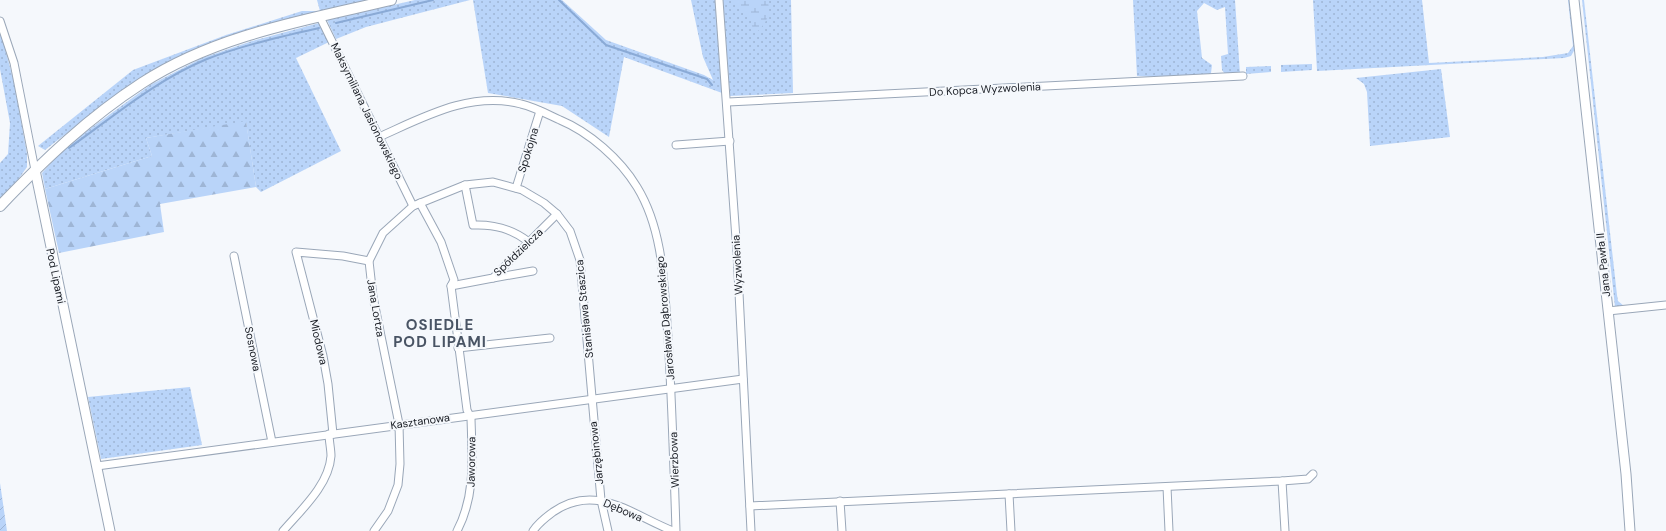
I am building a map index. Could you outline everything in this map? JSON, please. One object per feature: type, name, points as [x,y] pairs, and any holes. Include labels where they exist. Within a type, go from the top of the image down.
[{"type":"main road","points":[[0,206],[34,170],[90,119],[142,82],[176,64],[215,47],[270,28],[391,0]]},
{"type":"street","name":"Wyzwolenia","points":[[719,0],[728,102],[751,531]]},
{"type":"street","name":"Jana Pawła II","points":[[1574,0],[1626,474],[1630,531]]},
{"type":"street","name":"Maksymiliana Jasionowskiego","points":[[320,16],[379,137],[417,205]]},
{"type":"street","name":"Pod Lipami","points":[[0,21],[14,63],[34,170],[110,531]]},
{"type":"street","name":"Do Kopca Wyzwolenia","points":[[728,102],[1243,76]]},
{"type":"street","name":"Jarosława Dąbrowskiego","points":[[379,137],[446,107],[498,100],[522,104],[540,111],[568,123],[593,138],[613,158],[637,187],[653,224],[662,264],[671,388]]},
{"type":"street","name":"Spokojna","points":[[516,188],[540,111]]},
{"type":"street","points":[[676,145],[730,141]]},
{"type":"street","name":"Stanisława Staszica","points":[[417,205],[465,185],[493,182],[516,188],[544,203],[557,214],[570,231],[580,260],[592,398]]},
{"type":"street","points":[[465,185],[473,225],[489,224],[503,228],[517,233],[529,242]]},
{"type":"street","points":[[369,261],[383,233],[417,205],[441,242],[454,280],[451,286],[458,348],[467,410],[469,414]]},
{"type":"street","name":"Spółdzielcza","points":[[451,286],[493,278],[557,214]]},
{"type":"street","name":"Miodowa","points":[[283,531],[315,495],[325,475],[331,456],[328,384],[323,356],[296,252],[343,256],[369,261]]},
{"type":"street","name":"Sosnowa","points":[[234,256],[272,442]]},
{"type":"street","name":"Jana Lortza","points":[[369,261],[373,297],[399,424],[400,464],[398,485],[388,510],[374,531]]},
{"type":"street","points":[[493,278],[533,271]]},
{"type":"street","points":[[1608,310],[1666,305]]},
{"type":"street","points":[[458,348],[550,338]]},
{"type":"street","name":"Kasztanowa","points":[[97,466],[469,414],[743,379]]},
{"type":"street","name":"Wierzbowa","points":[[671,388],[675,531]]},
{"type":"street","name":"Jarzębinowa","points":[[592,398],[591,405],[601,500],[608,531]]},
{"type":"street","name":"Jaworowa","points":[[457,531],[469,502],[473,476],[471,418],[469,414]]},
{"type":"street","points":[[750,506],[1282,481],[1308,479],[1313,474]]},
{"type":"street","points":[[1282,481],[1285,531]]},
{"type":"street","points":[[1167,487],[1169,531]]},
{"type":"street","points":[[1009,494],[1011,531]]},
{"type":"street","name":"Dębowa","points":[[533,531],[538,523],[564,505],[576,501],[601,500],[675,531]]},
{"type":"street","points":[[840,501],[842,531]]},
{"type":"green space","points":[[317,0],[367,0],[320,11]]},
{"type":"green space","points":[[415,0],[470,0],[366,27],[336,39],[327,20]]},
{"type":"green space","points":[[473,0],[562,0],[606,40],[704,75],[713,80],[703,57],[691,0],[715,0],[722,93],[624,57],[609,137],[562,106],[488,93]]},
{"type":"green space","points":[[723,0],[791,0],[793,93],[730,96]]},
{"type":"green space","points":[[737,0],[767,0],[769,9],[768,17],[758,31],[753,30],[750,17],[736,6]]},
{"type":"green space","points":[[1133,0],[1235,0],[1240,74],[1225,74],[1222,70],[1221,56],[1228,54],[1225,7],[1217,10],[1204,3],[1197,11],[1202,58],[1212,65],[1211,73],[1209,75],[1156,77],[1137,76]]},
{"type":"green space","points":[[1313,0],[1422,0],[1429,63],[1543,57],[1568,53],[1573,46],[1568,0],[1571,0],[1575,49],[1571,56],[1564,58],[1317,71]]},
{"type":"green space","points":[[1582,0],[1584,0],[1617,295],[1618,301],[1624,306],[1615,307]]},
{"type":"green space","points":[[302,11],[320,11],[246,32],[116,95],[45,150],[38,146],[133,70],[226,35]]},
{"type":"green space","points":[[319,23],[329,42],[296,58],[341,151],[261,192],[256,187],[246,122],[146,138],[152,156],[45,189],[42,173],[65,147],[150,85],[202,58],[252,41]]},
{"type":"green space","points":[[0,30],[14,82],[27,154],[27,167],[15,184],[0,200],[0,163],[8,154],[10,123],[0,69]]},
{"type":"green space","points":[[1312,64],[1312,70],[1281,72],[1281,65]]},
{"type":"green space","points":[[1271,66],[1271,72],[1246,74],[1246,67]]},
{"type":"green space","points":[[1441,69],[1450,137],[1370,146],[1367,92],[1364,84],[1356,78]]},
{"type":"green space","points":[[246,121],[256,187],[160,204],[164,232],[59,253],[45,189],[152,156],[146,138]]},
{"type":"green space","points":[[190,387],[202,445],[101,459],[88,397]]},
{"type":"green space","points":[[0,483],[7,531],[0,531]]},
{"type":"waterway","points":[[336,23],[433,0]]},
{"type":"waterway","points":[[559,0],[606,45],[707,79],[712,85]]},
{"type":"waterway","points":[[69,148],[135,100],[170,77],[188,68],[207,59],[234,50],[319,28]]},
{"type":"district","name":"OSIEDLE POD LIPAMI","points":[[440,334]]}]
